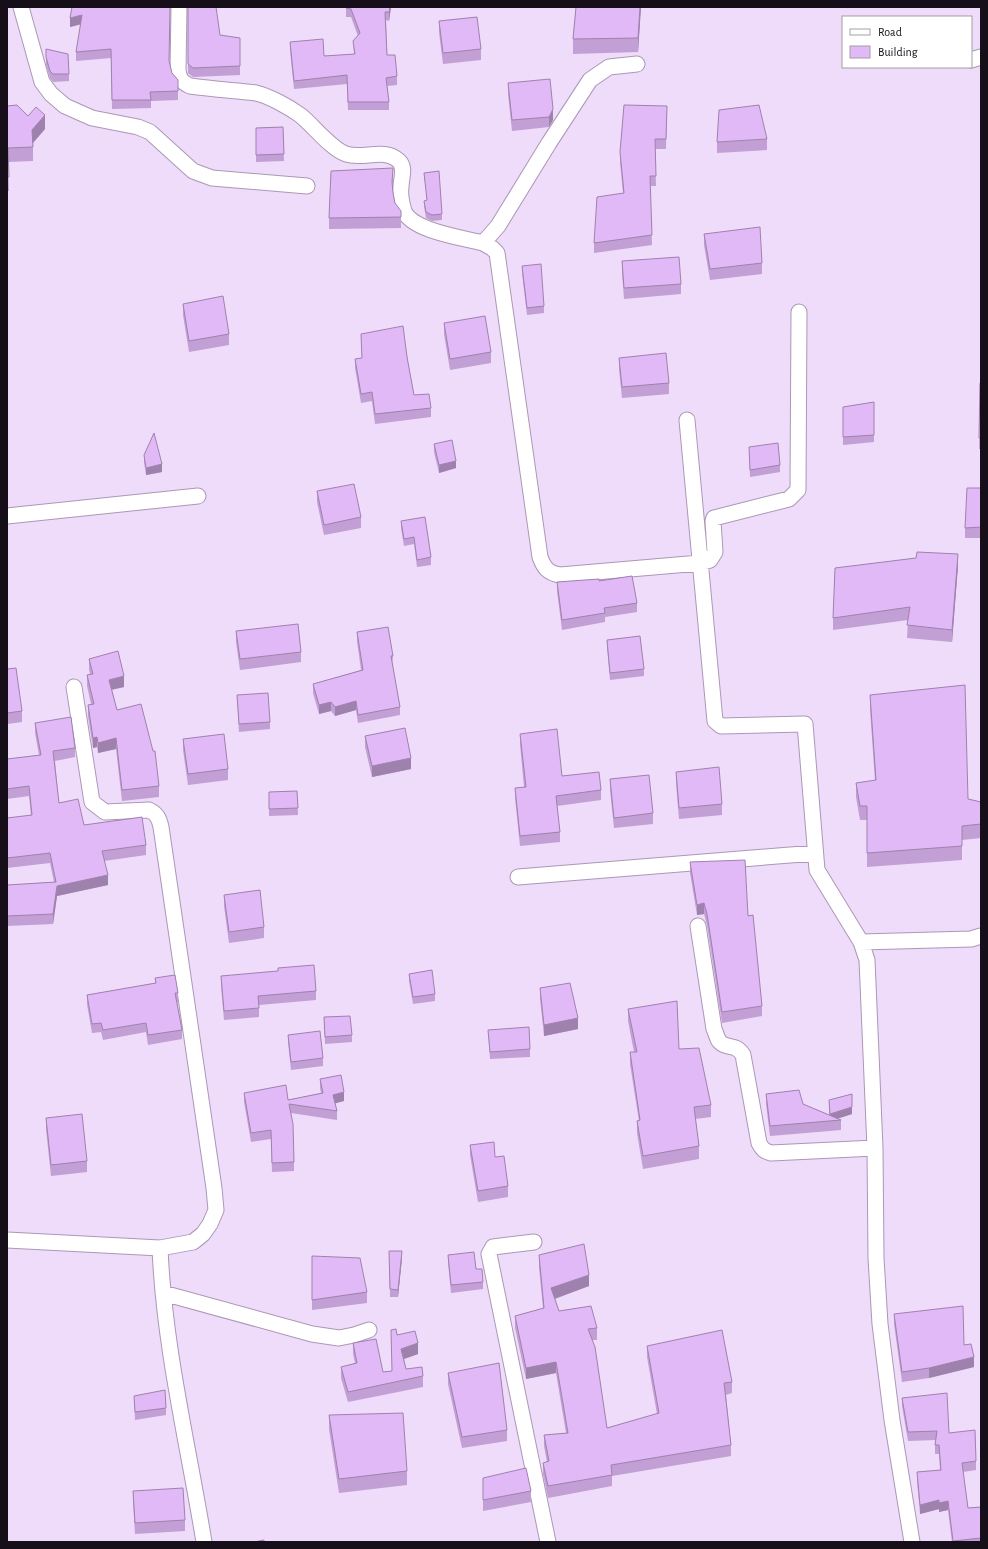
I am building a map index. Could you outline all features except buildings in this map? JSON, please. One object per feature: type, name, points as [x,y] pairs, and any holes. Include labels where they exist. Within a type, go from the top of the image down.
[{"type":"street","points":[[21,7],[42,82],[51,94],[65,106],[92,118],[138,127],[150,132],[193,171],[212,178],[307,186]]},
{"type":"street","points":[[179,7],[178,77],[183,82],[190,86],[256,93],[299,115],[328,142],[346,154],[363,156],[382,154],[394,157],[400,162],[403,170],[400,187],[404,212],[411,220],[426,228],[483,243],[497,253],[540,557],[545,569],[552,574],[560,575],[700,563],[710,560],[715,552],[714,518],[789,499],[798,490],[799,312]]},
{"type":"street","points":[[483,243],[498,226],[549,142],[590,80],[609,67],[638,64]]},
{"type":"street","points":[[687,420],[715,721],[721,726],[805,724],[816,853],[816,870],[861,942],[867,960],[875,1148],[876,1258],[880,1324],[892,1420],[912,1542]]},
{"type":"street","points":[[7,516],[198,496]]},
{"type":"street","points":[[7,1240],[160,1248],[193,1242],[199,1238],[210,1224],[216,1210],[161,827],[158,817],[155,813],[149,810],[105,812],[92,802],[74,687]]},
{"type":"street","points":[[518,877],[816,853]]},
{"type":"street","points":[[698,926],[714,1029],[720,1042],[724,1045],[738,1048],[743,1055],[761,1148],[764,1151],[771,1153],[875,1148]]},
{"type":"street","points":[[861,942],[971,939],[981,936]]},
{"type":"street","points":[[534,1242],[493,1247],[489,1254],[548,1542]]},
{"type":"street","points":[[160,1248],[163,1293],[177,1390],[204,1542]]},
{"type":"street","points":[[163,1293],[312,1334],[339,1338],[369,1330]]}]
